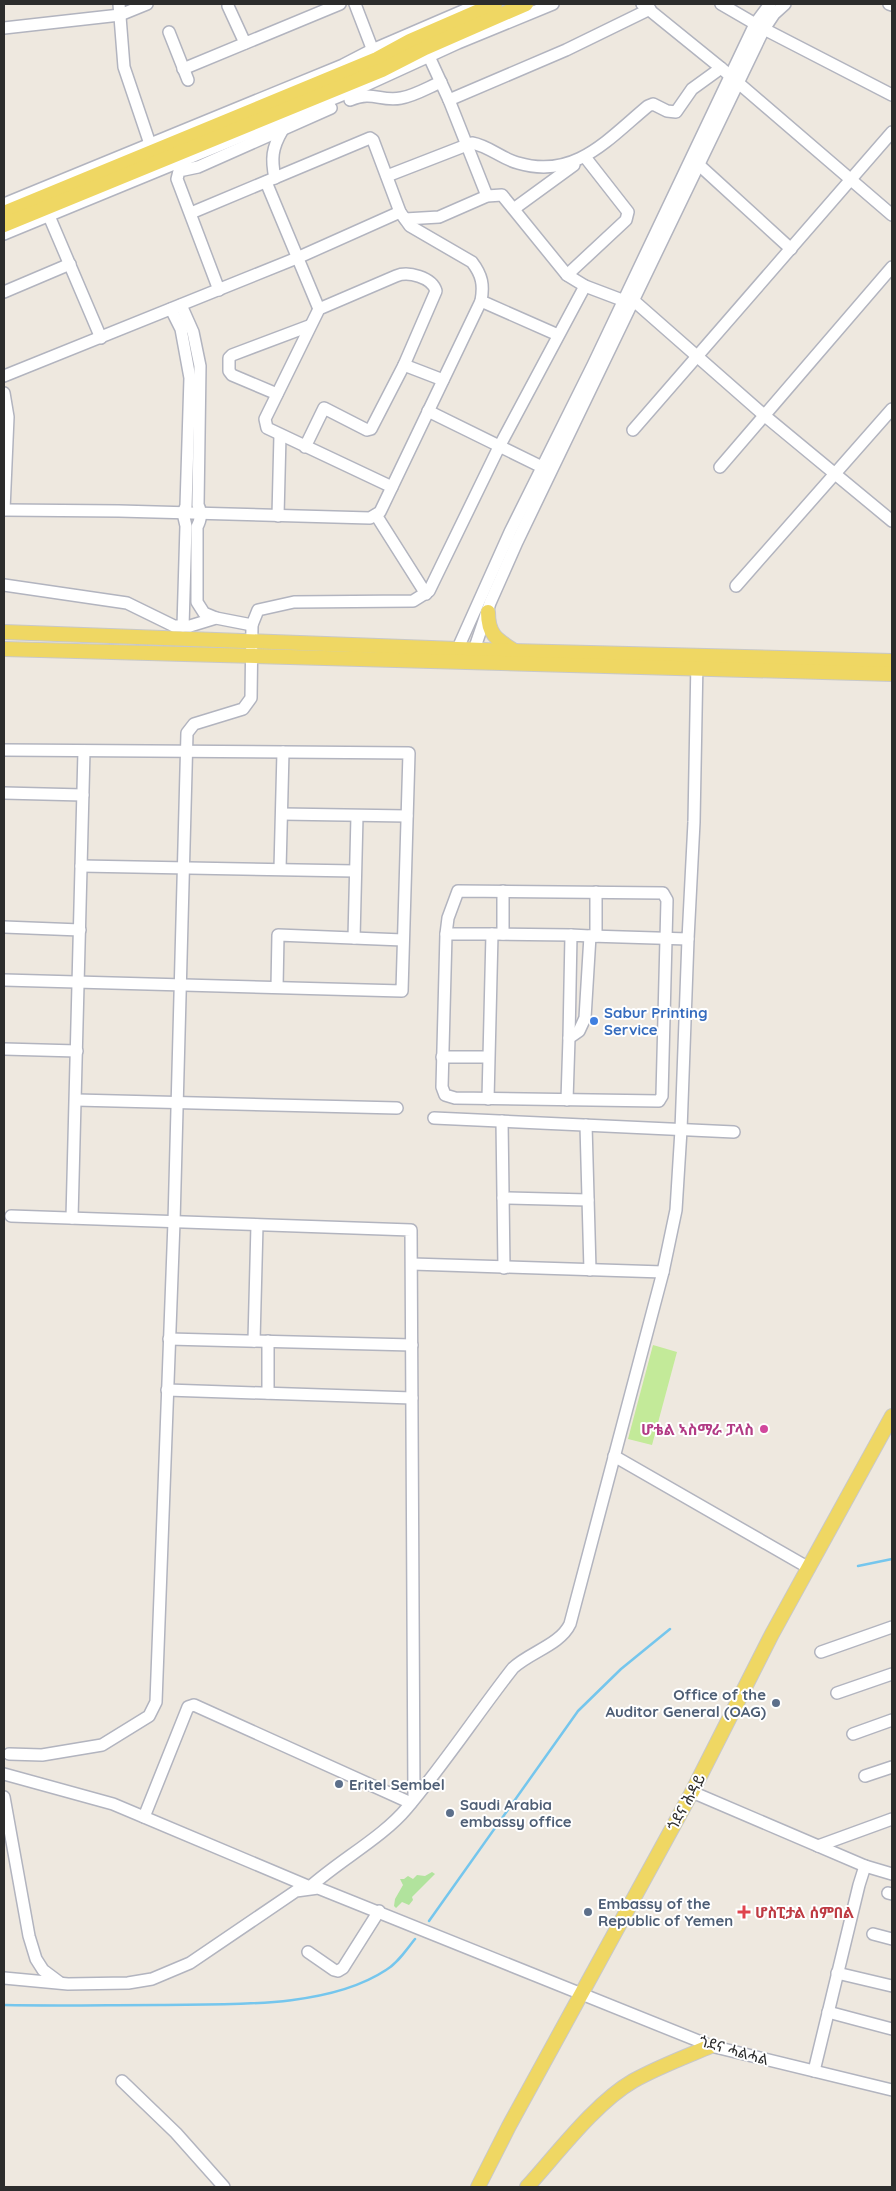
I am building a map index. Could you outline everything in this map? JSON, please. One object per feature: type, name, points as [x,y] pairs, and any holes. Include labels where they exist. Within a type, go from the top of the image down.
[{"type":"main road","points":[[424,47],[496,4]]},
{"type":"main road","points":[[4,213],[377,59],[424,47],[526,4]]},
{"type":"main road","points":[[4,225],[377,59]]},
{"type":"main road","points":[[488,612],[489,629],[494,636],[513,651]]},
{"type":"main road","points":[[4,632],[474,648],[892,674]]},
{"type":"main road","points":[[4,649],[470,662],[697,663],[892,661]]},
{"type":"main road","name":"ጎደና ሕዳይ","points":[[478,2187],[581,1993],[692,1792],[772,1634],[892,1416]]},
{"type":"main road","points":[[527,2187],[596,2111],[615,2094],[633,2081],[711,2046]]},
{"type":"street","points":[[4,28],[147,4]]},
{"type":"street","points":[[183,69],[340,4]]},
{"type":"street","points":[[356,4],[377,59]]},
{"type":"street","points":[[4,234],[347,93],[424,47],[553,4]]},
{"type":"street","points":[[720,4],[892,95]]},
{"type":"street","points":[[458,648],[770,4]]},
{"type":"street","points":[[759,26],[785,4]]},
{"type":"street","points":[[4,204],[344,65],[377,59],[475,5]]},
{"type":"street","points":[[228,6],[245,43]]},
{"type":"street","points":[[449,100],[566,50],[646,6],[851,178],[892,215]]},
{"type":"street","points":[[119,10],[124,66],[150,144]]},
{"type":"street","points":[[169,32],[188,80]]},
{"type":"street","points":[[424,47],[449,100],[487,196]]},
{"type":"street","points":[[515,208],[583,158],[648,106],[653,104],[666,111],[676,112],[692,89],[721,68]]},
{"type":"street","points":[[627,300],[698,164],[734,79]]},
{"type":"street","points":[[219,290],[177,179],[180,171],[198,168],[361,95],[400,98],[441,82]]},
{"type":"street","points":[[282,131],[273,147],[271,180],[297,258],[319,309]]},
{"type":"street","points":[[633,430],[892,132]]},
{"type":"street","points":[[4,393],[8,417],[4,510],[370,518],[376,515],[392,487],[481,301],[482,276],[472,262],[422,235],[410,226],[403,216],[373,140],[370,138],[191,213]]},
{"type":"street","points":[[387,176],[466,144],[478,144],[499,156],[524,165],[556,166],[583,158]]},
{"type":"street","points":[[567,275],[628,216],[628,212],[583,158]]},
{"type":"street","points":[[698,164],[791,249]]},
{"type":"street","points":[[4,376],[403,216],[424,219],[446,215],[487,196],[502,195],[515,208],[567,275],[584,286],[627,300],[892,521]]},
{"type":"street","points":[[49,216],[101,338]]},
{"type":"street","points":[[4,292],[70,264]]},
{"type":"street","points":[[720,467],[766,416],[892,267]]},
{"type":"street","points":[[306,447],[324,408],[368,430],[371,429],[404,365],[436,291],[434,286],[413,274],[405,273],[319,309],[264,419],[264,424],[267,428],[280,435],[392,487]]},
{"type":"street","points":[[9,1754],[42,1755],[102,1745],[143,1720],[153,1710],[158,1687],[174,1222],[187,733],[194,724],[243,709],[251,698],[252,626],[258,610],[294,602],[413,601],[429,591],[499,447],[584,286]]},
{"type":"street","points":[[481,301],[558,335]]},
{"type":"street","points":[[176,307],[187,354],[190,378],[186,506],[183,513],[186,526],[183,626]]},
{"type":"street","points":[[176,307],[193,332],[200,366],[198,505],[201,514],[197,527],[197,602],[204,613],[216,618],[252,626]]},
{"type":"street","points":[[277,394],[232,375],[229,371],[229,358],[232,355],[309,326]]},
{"type":"street","points":[[404,365],[443,380]]},
{"type":"street","points":[[736,586],[892,409]]},
{"type":"street","points":[[428,412],[546,469]]},
{"type":"street","points":[[278,516],[280,435]]},
{"type":"street","points":[[470,662],[488,612],[546,469]]},
{"type":"street","points":[[376,515],[426,594]]},
{"type":"street","points":[[4,585],[127,603],[174,626],[190,626],[216,618]]},
{"type":"street","points":[[4,1978],[61,1983],[128,1983],[144,1981],[168,1974],[190,1963],[296,1891],[310,1887],[396,1819],[434,1775],[513,1668],[567,1630],[663,1272],[675,1216],[681,1130],[694,822],[697,663]]},
{"type":"street","points":[[4,750],[409,754],[402,991],[4,980]]},
{"type":"street","points":[[72,1218],[84,751]]},
{"type":"street","points":[[280,870],[283,752]]},
{"type":"street","points":[[4,793],[84,795]]},
{"type":"street","points":[[282,814],[407,816]]},
{"type":"street","points":[[354,938],[356,816]]},
{"type":"street","points":[[81,866],[355,871]]},
{"type":"street","points":[[458,891],[502,891],[663,893],[666,900],[666,938],[661,1099],[650,1102],[455,1098],[445,1095],[442,1087],[442,1057],[448,918],[458,891]]},
{"type":"street","points":[[488,1099],[488,1058],[502,891]]},
{"type":"street","points":[[570,1038],[579,1031],[585,1018],[596,892]]},
{"type":"street","points":[[4,927],[80,930]]},
{"type":"street","points":[[446,934],[688,939]]},
{"type":"street","points":[[276,988],[278,935],[403,940]]},
{"type":"street","points":[[567,1100],[571,936]]},
{"type":"street","points":[[4,1049],[77,1051]]},
{"type":"street","points":[[442,1057],[488,1058]]},
{"type":"street","points":[[76,1100],[397,1108]]},
{"type":"street","points":[[434,1118],[734,1132]]},
{"type":"street","points":[[502,1121],[504,1268]]},
{"type":"street","points":[[586,1125],[590,1270]]},
{"type":"street","points":[[503,1198],[588,1200]]},
{"type":"street","points":[[11,1216],[411,1230],[412,1800]]},
{"type":"street","points":[[254,1341],[257,1225]]},
{"type":"street","points":[[412,1264],[663,1272]]},
{"type":"street","points":[[169,1339],[412,1345]]},
{"type":"street","points":[[268,1341],[268,1393]]},
{"type":"street","points":[[167,1390],[412,1398]]},
{"type":"street","points":[[614,1456],[809,1568]]},
{"type":"street","points":[[821,1652],[892,1627]]},
{"type":"street","points":[[837,1693],[892,1674]]},
{"type":"street","points":[[144,1817],[188,1706],[194,1705],[412,1800]]},
{"type":"street","points":[[853,1734],[892,1720]]},
{"type":"street","points":[[865,1776],[892,1767]]},
{"type":"street","name":"ጎደና ሓልሓል","points":[[4,1774],[113,1804],[310,1887],[326,1890],[379,1911],[711,2046],[892,2090]]},
{"type":"street","points":[[692,1792],[865,1866],[892,1874]]},
{"type":"street","points":[[4,1797],[29,1936],[36,1958],[43,1970],[61,1983]]},
{"type":"street","points":[[818,1846],[892,1819]]},
{"type":"street","points":[[814,2071],[865,1866]]},
{"type":"street","points":[[308,1952],[338,1971],[343,1968],[379,1911]]},
{"type":"street","points":[[872,1934],[892,1939]]},
{"type":"street","points":[[837,1973],[892,1986]]},
{"type":"street","points":[[828,2012],[892,2029]]},
{"type":"street","points":[[122,2081],[176,2133],[224,2187]]},
{"type":"green space","points":[[653,1345],[677,1352],[652,1445],[628,1439]]},
{"type":"green space","points":[[432,1872],[435,1874],[412,1897],[413,1900],[409,1905],[402,1902],[396,1908],[394,1906],[395,1899],[403,1885],[400,1879],[408,1876],[413,1879],[417,1875],[425,1876]]},
{"type":"waterway","points":[[858,1566],[892,1559]]},
{"type":"waterway","points":[[429,1921],[578,1711],[621,1669],[670,1629]]},
{"type":"waterway","points":[[4,2005],[216,2005],[276,2002],[306,1998],[335,1992],[362,1983],[390,1967],[415,1939]]},
{"type":"place","name":"Sabur Printing Service","points":[[594,1021]]},
{"type":"place","name":"ሆቴል ኣስማራ ፓላስ","points":[[764,1429]]},
{"type":"place","name":"Office of the Auditor General (OAG)","points":[[776,1703]]},
{"type":"place","name":"Eritel Sembel","points":[[339,1784]]},
{"type":"place","name":"Saudi Arabia embassy office","points":[[450,1813]]},
{"type":"place","name":"Embassy of the Republic of Yemen","points":[[588,1912]]},
{"type":"place","name":"ሆስፒታል ሰምበል","points":[[744,1912]]}]
